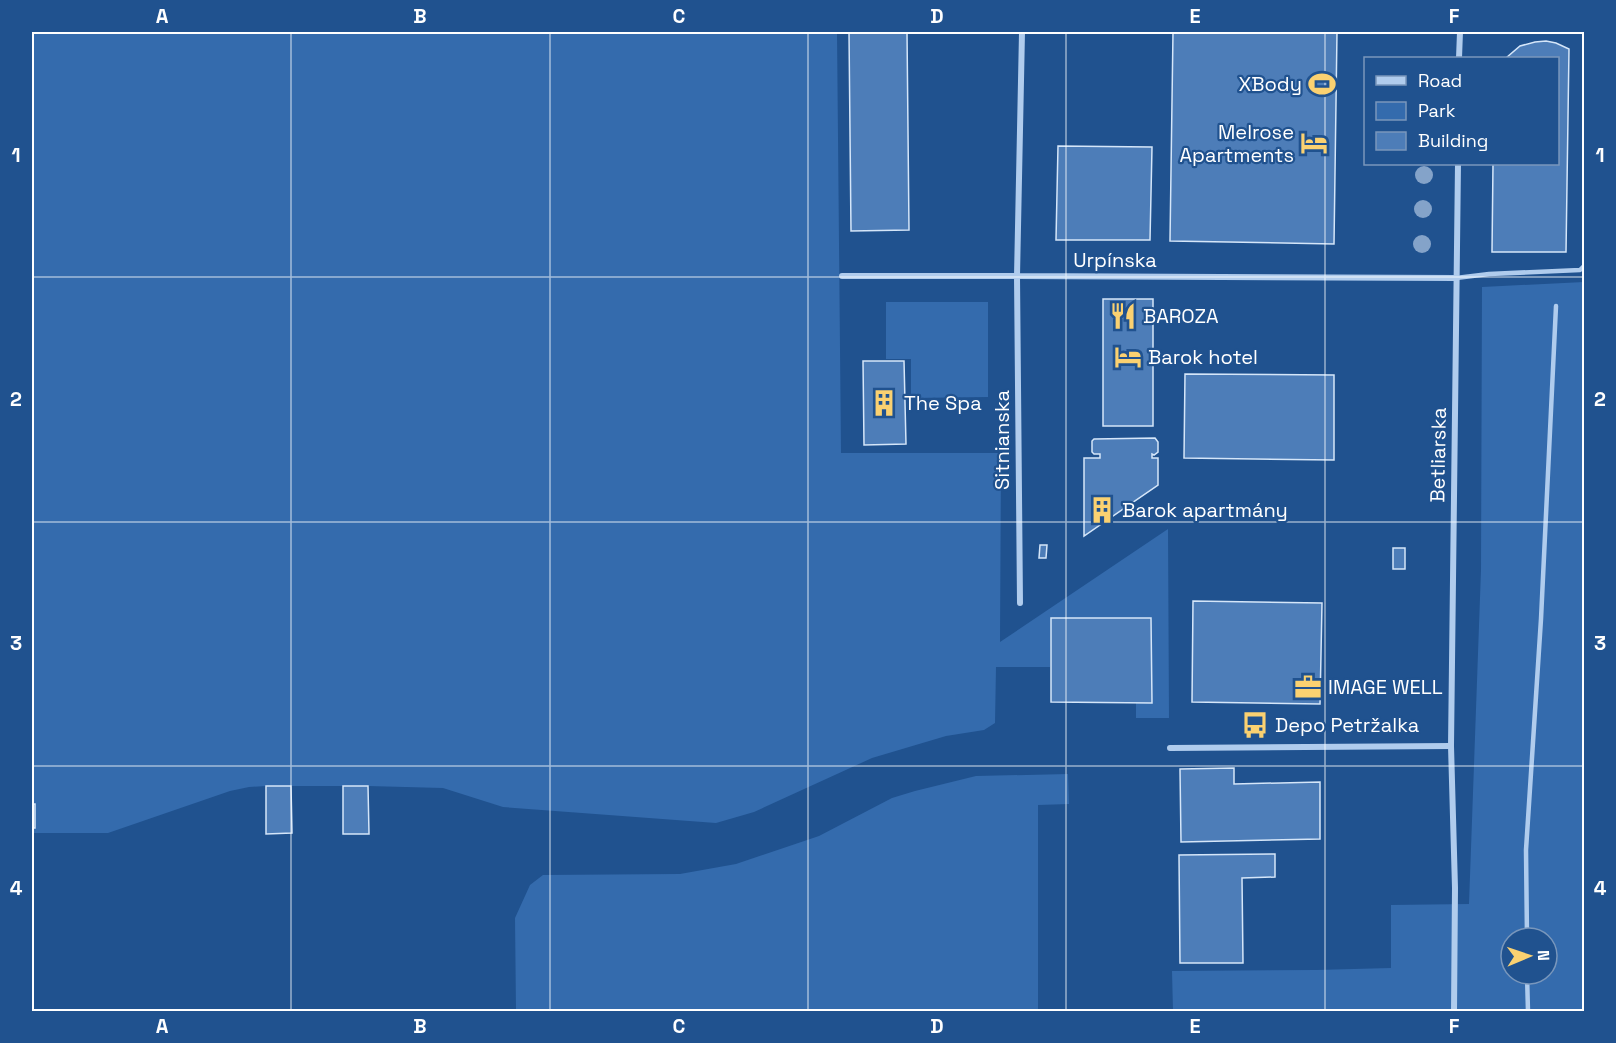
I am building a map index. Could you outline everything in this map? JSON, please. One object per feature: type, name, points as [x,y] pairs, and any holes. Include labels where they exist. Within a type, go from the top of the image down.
[{"type":"street","points":[[1017,276],[1022,32]]},
{"type":"street","points":[[1459,57],[1460,32]]},
{"type":"street","name":"Betliarska","points":[[1454,1011],[1455,888],[1451,746],[1458,165]]},
{"type":"street","name":"Urpínska","points":[[842,276],[1456,278]]},
{"type":"street","name":"Sitnianska","points":[[1017,276],[1020,603]]},
{"type":"street","points":[[1170,748],[1451,746]]},
{"type":"lane","points":[[1456,278],[1489,274],[1580,270],[1584,266]]},
{"type":"lane","points":[[1527,926],[1526,850],[1541,620],[1556,306]]},
{"type":"lane","points":[[1527,986],[1528,1011]]},
{"type":"green space","points":[[32,32],[837,32],[841,453],[1001,453],[1000,642],[1168,529],[1169,718],[1136,718],[1136,702],[1152,702],[1151,618],[1051,618],[1050,667],[996,667],[995,723],[984,730],[946,736],[872,758],[754,812],[716,823],[503,807],[443,788],[266,786],[230,791],[108,833],[32,833]]},
{"type":"green space","points":[[1584,282],[1584,1011],[1173,1011],[1172,971],[1391,968],[1391,905],[1469,904],[1481,570],[1482,287]]},
{"type":"green space","points":[[886,302],[988,302],[988,397],[911,398],[911,359],[886,359]]},
{"type":"green space","points":[[1068,774],[1069,804],[1038,805],[1038,1011],[516,1011],[515,918],[530,885],[543,875],[680,874],[736,864],[819,836],[892,798],[915,791],[976,776]]},
{"type":"building","points":[[849,32],[907,32],[909,230],[851,231]]},
{"type":"building","points":[[1173,32],[1337,32],[1334,244],[1170,241]]},
{"type":"building","points":[[1535,42],[1556,43],[1569,49],[1566,252],[1492,252],[1493,165],[1559,165],[1559,57],[1507,57],[1520,46]]},
{"type":"building","points":[[1058,146],[1152,147],[1150,240],[1056,240]]},
{"type":"building","name":"Barok hotel","points":[[1103,299],[1153,299],[1153,426],[1103,426]]},
{"type":"building","name":"The Spa","points":[[863,361],[904,361],[906,444],[864,445]]},
{"type":"building","points":[[1185,374],[1334,375],[1334,460],[1184,458]]},
{"type":"building","name":"Barok apartmány","points":[[1155,438],[1158,442],[1158,452],[1152,454],[1152,458],[1158,458],[1158,485],[1084,536],[1084,458],[1100,458],[1100,454],[1092,452],[1092,441],[1094,439]]},
{"type":"building","points":[[1040,545],[1047,545],[1046,558],[1039,558]]},
{"type":"building","points":[[1393,548],[1405,548],[1405,569],[1393,569]]},
{"type":"building","points":[[1193,601],[1322,603],[1320,704],[1192,702]]},
{"type":"building","points":[[1051,618],[1151,618],[1152,703],[1051,702]]},
{"type":"building","points":[[1234,768],[1234,784],[1320,782],[1320,839],[1181,842],[1180,769]]},
{"type":"building","points":[[266,786],[291,786],[292,833],[266,834]]},
{"type":"building","points":[[343,786],[368,786],[369,834],[343,834]]},
{"type":"building","points":[[32,804],[35,804],[35,828],[32,828]]},
{"type":"building","points":[[1275,854],[1275,877],[1242,878],[1243,963],[1180,963],[1179,855]]},
{"type":"place","name":"XBody","points":[[1322,84]]},
{"type":"place","name":"Melrose Apartments","points":[[1314,143]]},
{"type":"place","name":"BAROZA","points":[[1123,316]]},
{"type":"place","name":"Barok hotel","points":[[1128,357]]},
{"type":"place","name":"The Spa","points":[[884,403]]},
{"type":"place","name":"Barok apartmány","points":[[1102,510]]},
{"type":"place","name":"IMAGE WELL","points":[[1308,687]]},
{"type":"place","name":"Depo Petržalka","points":[[1255,725]]}]
